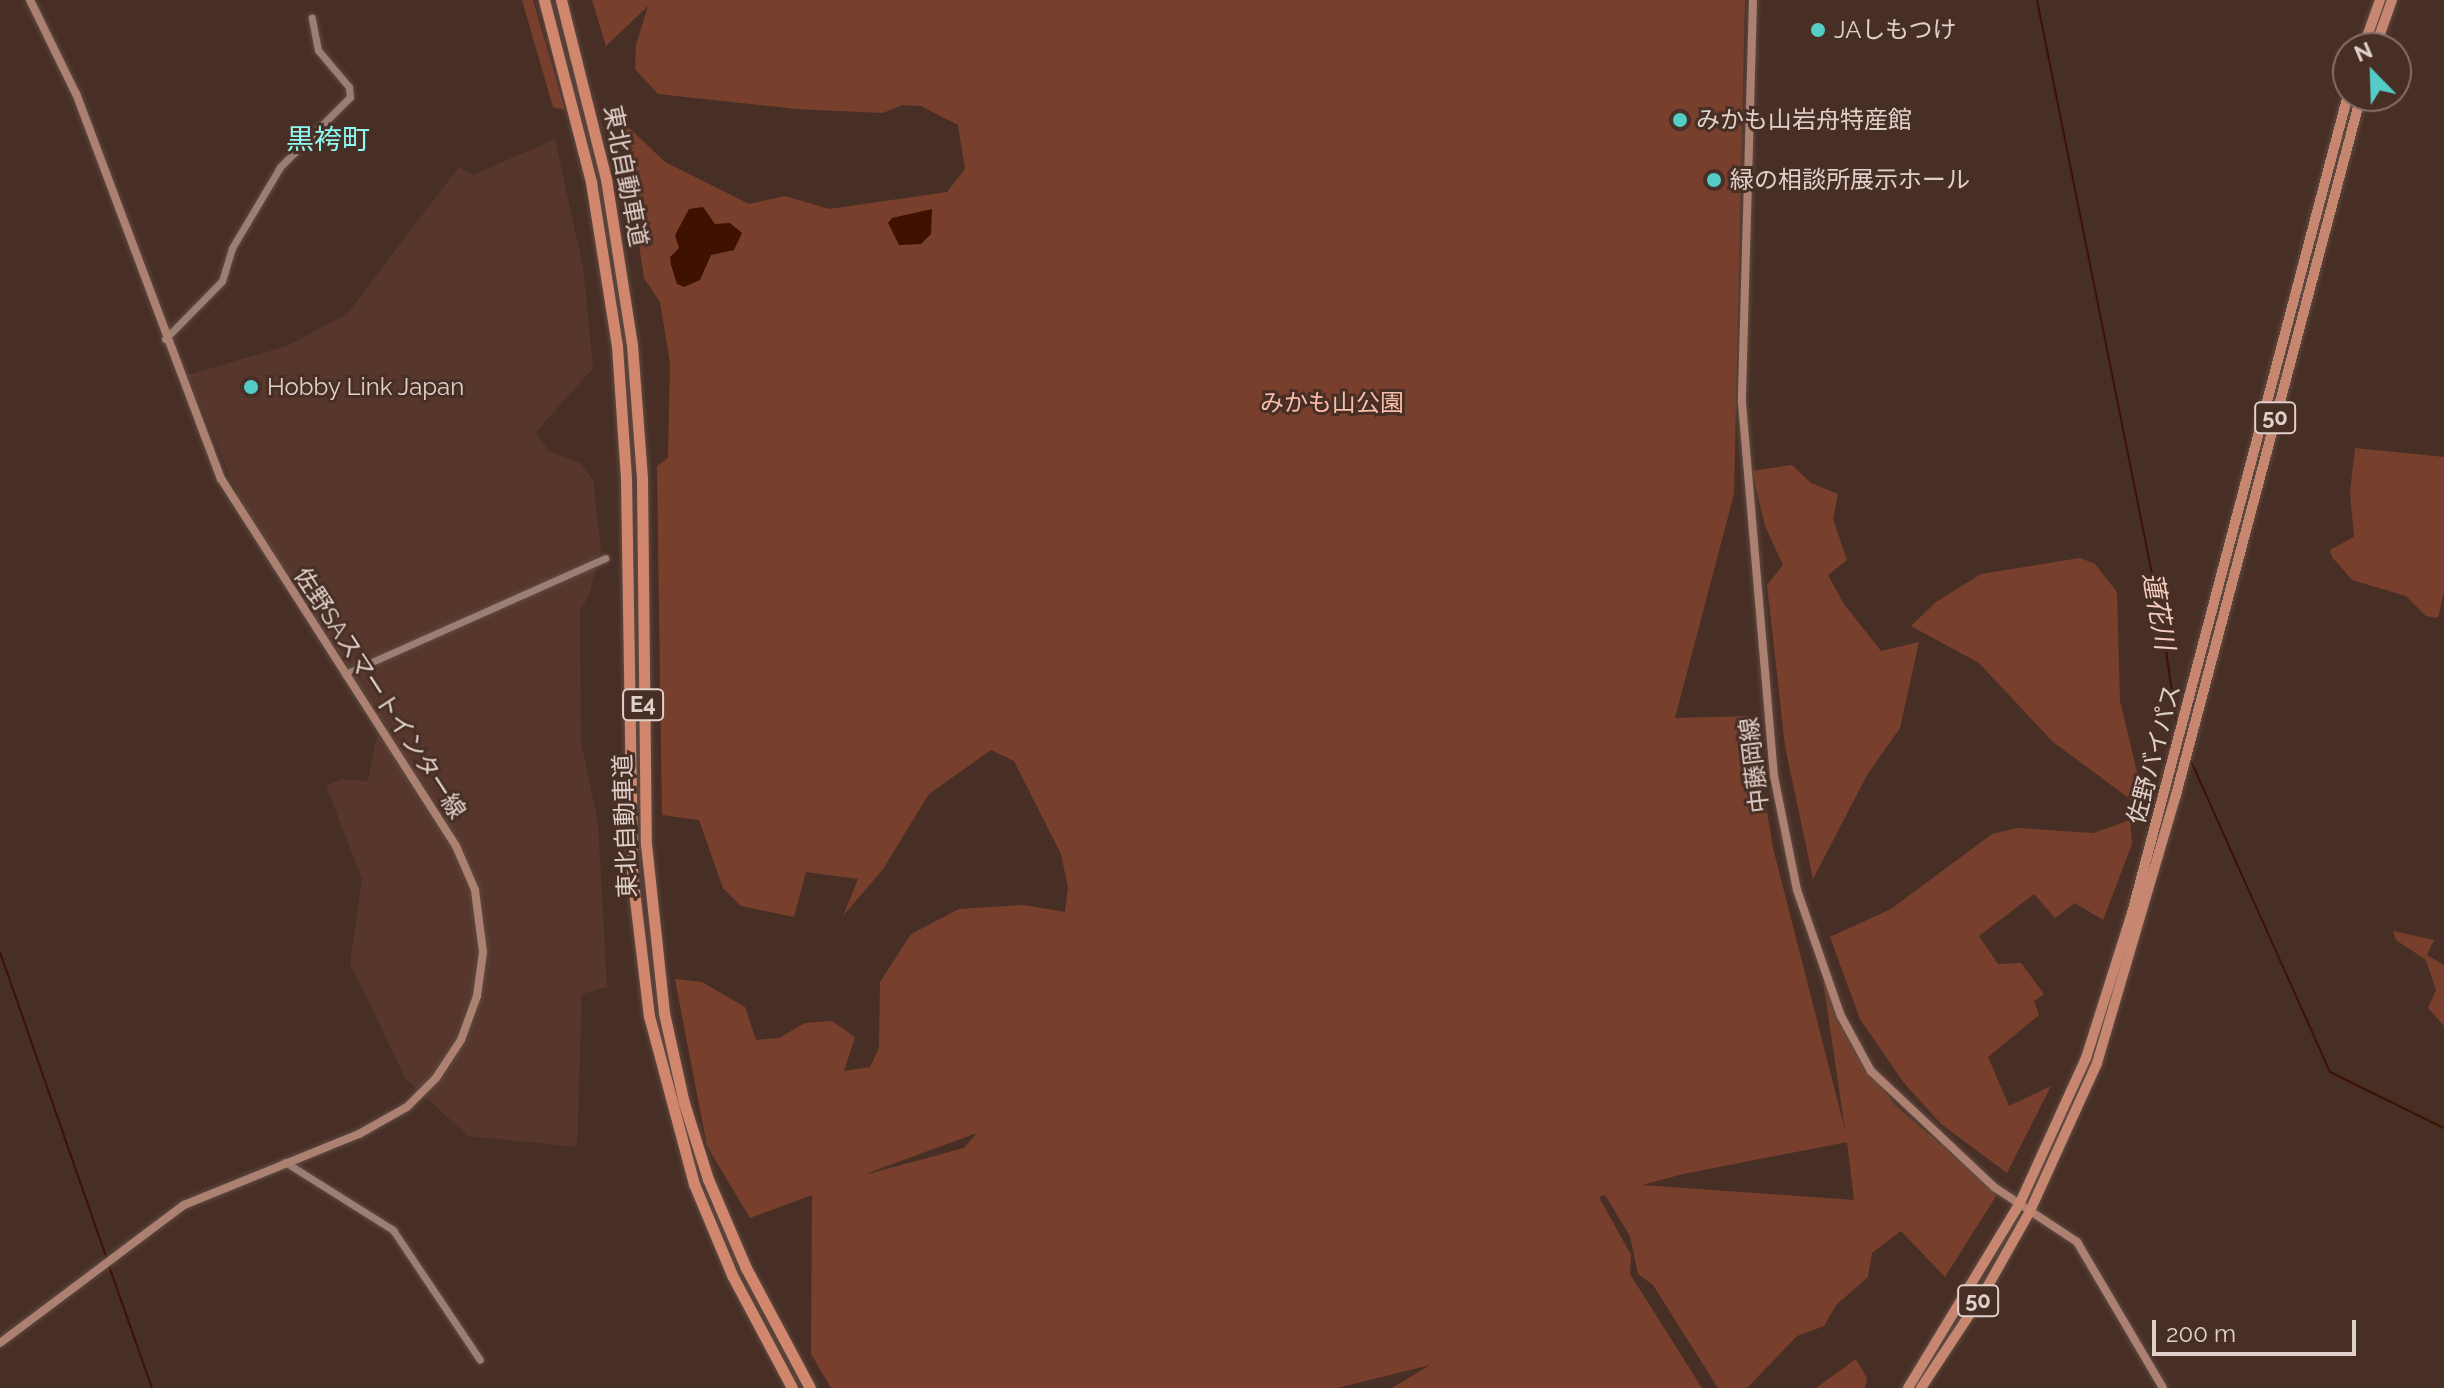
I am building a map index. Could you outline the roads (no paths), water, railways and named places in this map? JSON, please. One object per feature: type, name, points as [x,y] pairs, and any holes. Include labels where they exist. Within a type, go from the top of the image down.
[{"type":"highway","name":"東北自動車道","points":[[544,0],[588,167],[617,346],[627,510],[632,874],[649,1016],[694,1184],[732,1275],[792,1388]]},
{"type":"highway","name":"東北自動車道","points":[[561,0],[606,179],[633,357],[642,478],[646,844],[664,1013],[684,1103],[708,1179],[746,1268],[810,1388]]},
{"type":"highway","points":[[2369,32],[2380,0]]},
{"type":"highway","points":[[2381,32],[2392,0]]},
{"type":"highway","name":"佐野バイパス","points":[[1908,1388],[2019,1205],[2086,1058],[2115,970],[2343,112]]},
{"type":"highway","name":"佐野バイパス","points":[[1921,1388],[1985,1291],[2030,1211],[2097,1063],[2124,982],[2357,112]]},
{"type":"main road","name":"佐野SAスマートインター線","points":[[0,1343],[117,1251],[184,1205],[377,1126],[421,1094],[461,1040],[481,974],[481,919],[466,867],[233,500],[165,339],[76,94],[30,0]]},
{"type":"main road","name":"中藤岡線","points":[[1753,0],[1742,403],[1769,732],[1785,840],[1808,925],[1853,1042],[1892,1095],[2019,1205],[2077,1242],[2163,1388]]},
{"type":"street","points":[[165,339],[222,281],[232,248],[280,167],[350,97],[349,87],[318,50],[312,18]]},
{"type":"street","points":[[345,674],[605,558]]},
{"type":"street","points":[[285,1162],[393,1230],[480,1360]]},
{"type":"waterway","name":"蓮花川","points":[[2037,0],[2163,629],[2177,727]]},
{"type":"waterway","name":"蓮花川","points":[[2190,759],[2330,1072],[2444,1128]]},
{"type":"waterway","points":[[0,952],[107,1260]]},
{"type":"waterway","points":[[109,1266],[152,1388]]},
{"type":"place","name":"JAしもつけ","points":[[1818,30]]},
{"type":"place","name":"みかも山岩舟特産館","points":[[1680,120]]},
{"type":"place","name":"緑の相談所展示ホール","points":[[1714,180]]},
{"type":"place","name":"Hobby Link Japan","points":[[251,387]]},
{"type":"district","name":"黒袴町","points":[[328,140]]},
{"type":"park label","name":"みかも山公園","points":[[1332,403]]}]
